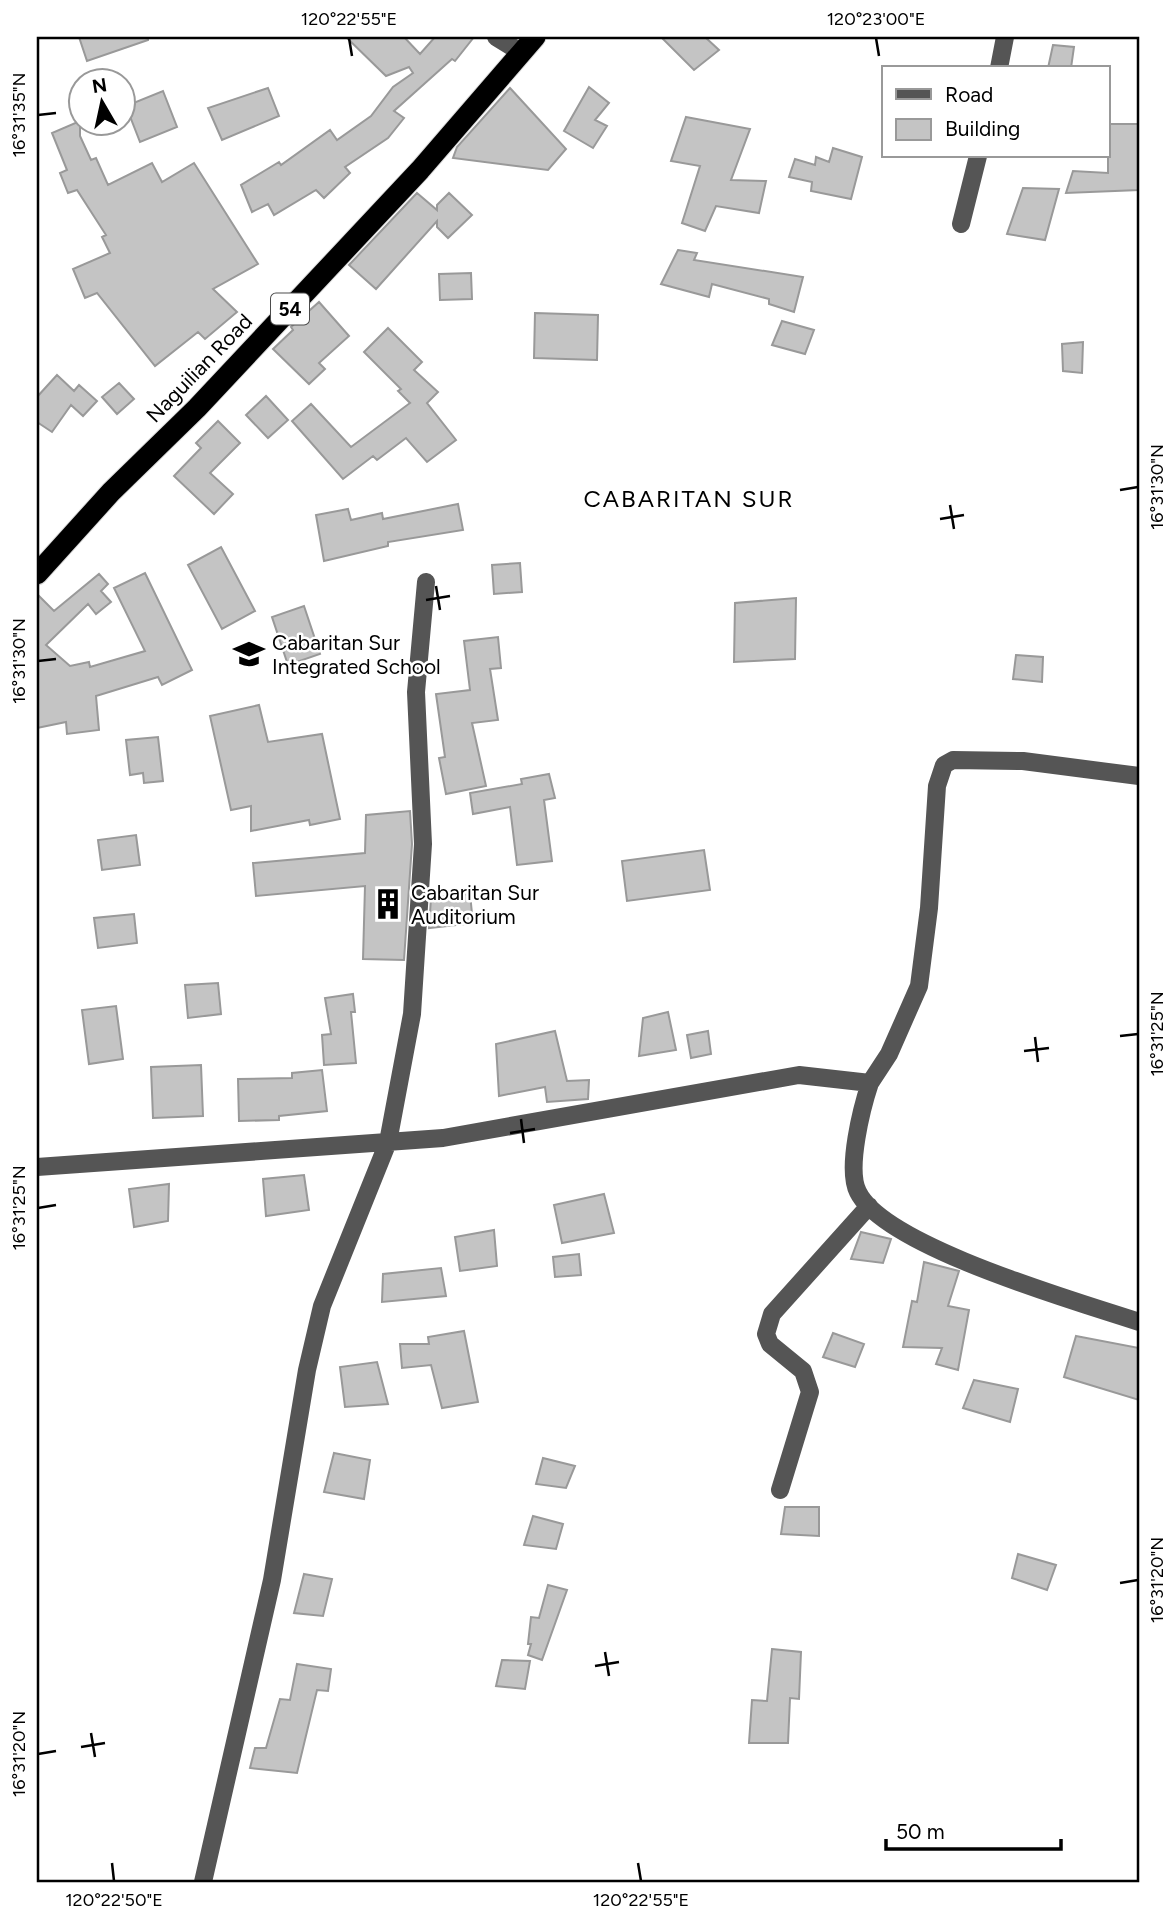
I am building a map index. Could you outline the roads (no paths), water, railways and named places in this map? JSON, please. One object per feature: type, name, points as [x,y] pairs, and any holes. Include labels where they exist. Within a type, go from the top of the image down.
[{"type":"highway","name":"Naguilian Road","points":[[37,575],[111,492],[197,408],[420,170],[528,45]]},
{"type":"street","points":[[496,37],[528,45]]},
{"type":"street","points":[[999,66],[1005,37]]},
{"type":"street","points":[[961,224],[978,158]]},
{"type":"street","points":[[204,1882],[272,1580],[307,1370],[319,1319],[388,1142],[412,1014],[413,961],[423,844],[416,692],[426,582]]},
{"type":"street","points":[[1139,776],[1023,761],[953,760],[944,765],[937,786],[929,908],[919,986],[889,1054],[870,1083],[862,1110],[854,1174],[858,1192],[869,1206],[905,1233],[952,1257],[1139,1322]]},
{"type":"street","points":[[37,1167],[388,1142],[502,1129],[799,1075],[870,1083]]},
{"type":"street","points":[[780,1490],[810,1392],[803,1371],[770,1344],[767,1328],[772,1314],[869,1206]]},
{"type":"place","name":"Cabaritan Sur Integrated School","points":[[249,654]]},
{"type":"place","name":"Cabaritan Sur Auditorium","points":[[388,904]]},
{"type":"district","name":"CABARITAN SUR","points":[[689,498]]}]
